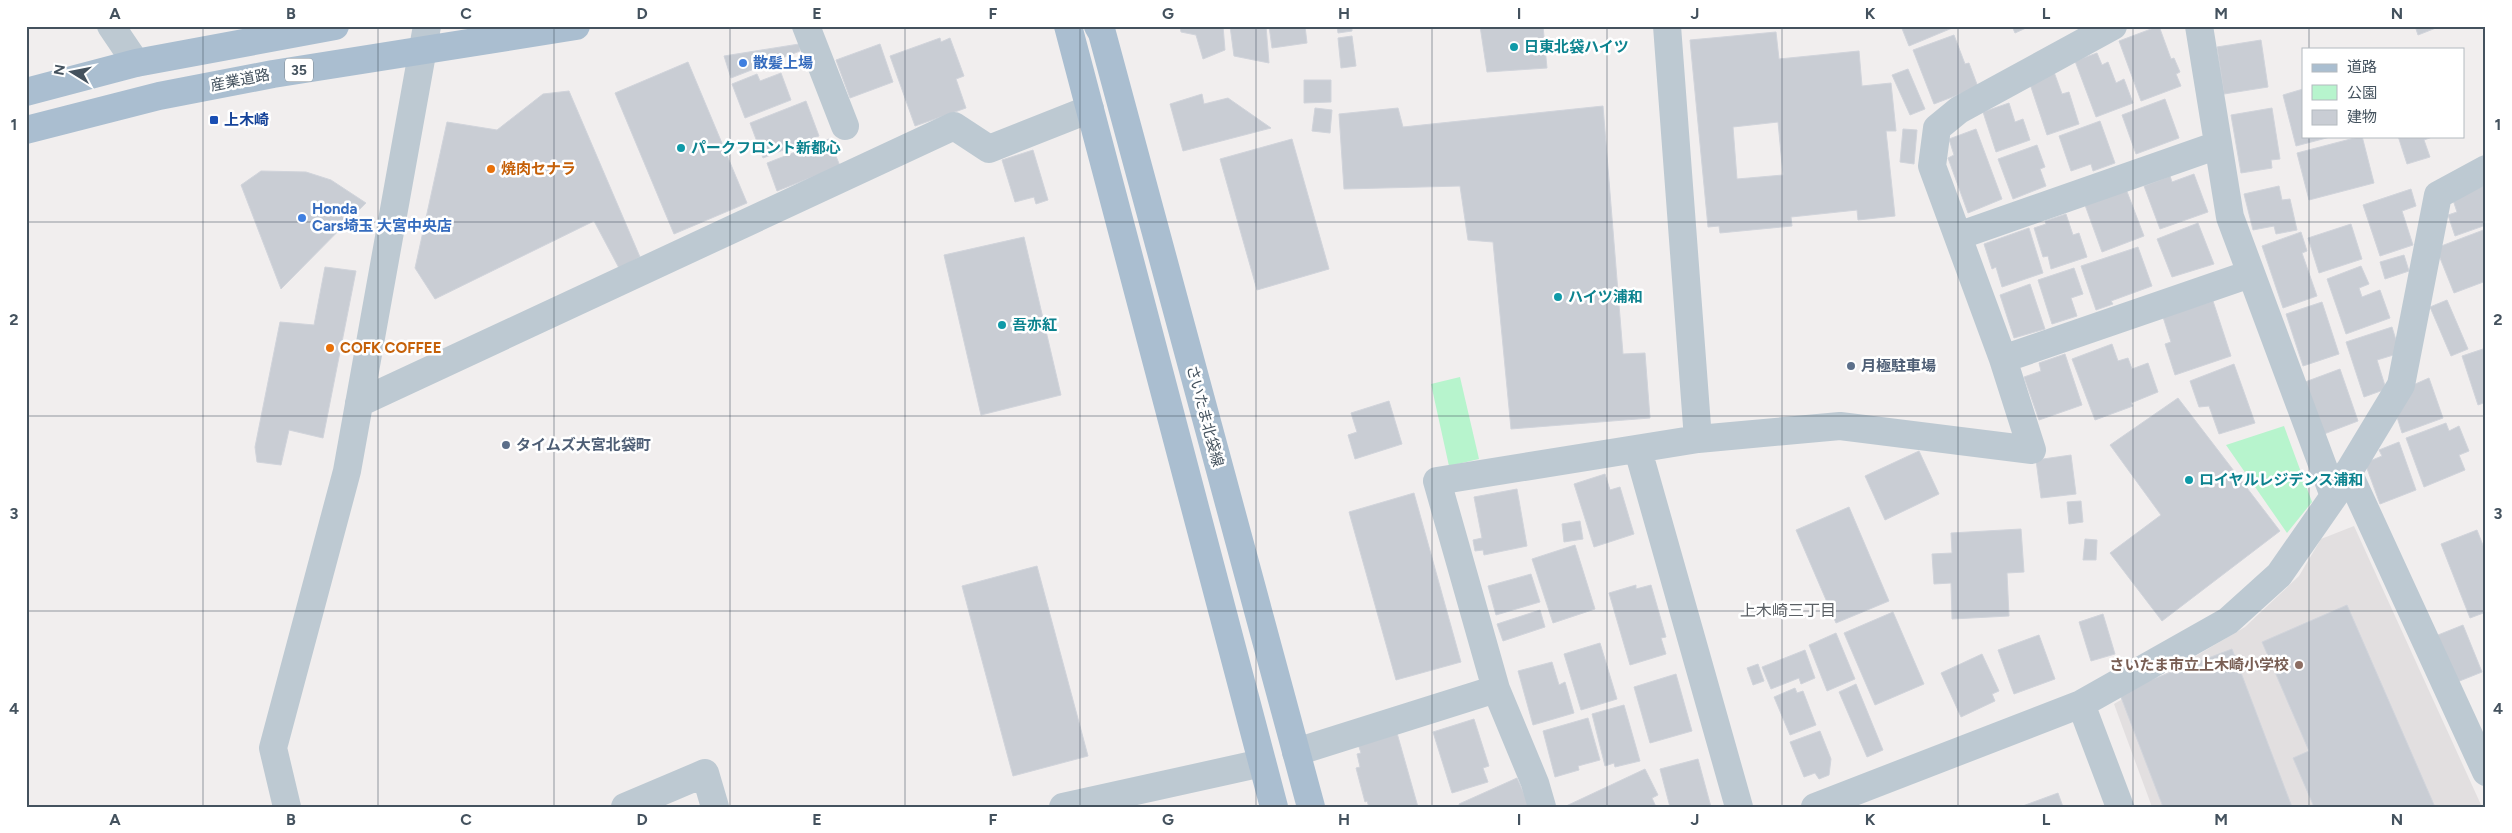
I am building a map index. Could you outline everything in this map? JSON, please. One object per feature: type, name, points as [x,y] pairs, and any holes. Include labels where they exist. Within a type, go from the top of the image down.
[{"type":"main road","points":[[26,92],[136,63],[335,26]]},
{"type":"main road","name":"産業道路","points":[[26,130],[159,96],[425,38],[576,26]]},
{"type":"main road","points":[[1068,26],[1274,807]]},
{"type":"main road","name":"さいたま北袋線","points":[[1098,26],[1310,807]]},
{"type":"street","points":[[111,26],[136,63]]},
{"type":"street","points":[[806,26],[845,126]]},
{"type":"street","points":[[1666,26],[1698,439]]},
{"type":"street","points":[[1542,807],[1535,783],[1496,689],[1437,481],[1698,439],[1840,426],[2032,450],[2003,359],[1932,166],[1936,128],[1959,110],[2113,26]]},
{"type":"street","points":[[2199,26],[2230,217],[2334,496]]},
{"type":"street","points":[[287,807],[273,748],[347,471],[425,38]]},
{"type":"street","points":[[359,403],[954,126],[989,149],[1090,109]]},
{"type":"street","points":[[1958,236],[2218,145]]},
{"type":"street","points":[[1815,807],[2081,704],[2228,621],[2279,575],[2334,496],[2400,385],[2438,195],[2486,168]]},
{"type":"street","points":[[2003,359],[2250,274]]},
{"type":"street","points":[[1638,450],[1739,807]]},
{"type":"street","points":[[2348,472],[2486,772]]},
{"type":"street","points":[[1296,752],[1496,689]]},
{"type":"street","points":[[2081,704],[2120,807]]},
{"type":"street","points":[[1063,807],[1262,764]]},
{"type":"street","points":[[625,807],[705,773],[715,807]]},
{"type":"shaded area","name":"さいたま市立上木崎小学校","points":[[2354,526],[2482,807],[2152,807],[2114,704],[2245,627],[2299,576],[2321,539]]},
{"type":"green space","points":[[1460,377],[1479,459],[1449,466],[1431,384]]},
{"type":"green space","points":[[2284,426],[2312,502],[2287,533],[2226,445]]},
{"type":"building","points":[[1180,26],[1223,26],[1225,50],[1203,59],[1196,35],[1181,32]]},
{"type":"building","points":[[1230,26],[1266,26],[1269,63],[1234,56]]},
{"type":"building","points":[[1269,26],[1305,26],[1307,43],[1272,48]]},
{"type":"building","points":[[1337,26],[1352,26],[1352,31],[1338,33]]},
{"type":"building","name":"日東北袋ハイツ","points":[[1480,26],[1543,26],[1547,68],[1487,72]]},
{"type":"building","points":[[1901,26],[1957,26],[1909,46]]},
{"type":"building","points":[[2012,26],[2025,26],[2026,28],[2015,33]]},
{"type":"building","points":[[2159,26],[2171,59],[2174,58],[2180,72],[2176,74],[2181,86],[2141,101],[2119,41]]},
{"type":"building","points":[[2415,26],[2441,26],[2418,35]]},
{"type":"building","points":[[1776,32],[1779,59],[1859,51],[1862,86],[1891,83],[1896,131],[1886,131],[1895,216],[1858,220],[1857,210],[1791,217],[1792,226],[1720,233],[1719,226],[1708,227],[1690,40]],"holes":[[[1778,122],[1783,175],[1737,179],[1733,127]]]},
{"type":"building","points":[[1954,35],[1965,64],[1969,63],[1978,87],[1934,104],[1913,50]]},
{"type":"building","points":[[1352,36],[1356,66],[1341,68],[1338,38]]},
{"type":"building","points":[[940,38],[941,42],[950,38],[964,76],[956,79],[966,108],[915,126],[890,56]]},
{"type":"building","points":[[2261,40],[2268,87],[2224,94],[2217,47]]},
{"type":"building","points":[[799,44],[800,51],[731,78],[724,56]]},
{"type":"building","points":[[880,44],[893,82],[850,98],[836,60]]},
{"type":"building","points":[[2097,53],[2102,65],[2108,62],[2116,83],[2124,79],[2133,103],[2096,117],[2075,61]]},
{"type":"building","name":"パークフロント新都心","points":[[688,62],[747,203],[674,234],[615,93]]},
{"type":"building","points":[[1908,69],[1925,109],[1910,115],[1892,75]]},
{"type":"building","points":[[2054,72],[2062,94],[2069,92],[2079,124],[2047,135],[2029,81]]},
{"type":"building","points":[[781,73],[791,100],[745,118],[732,84],[757,74],[760,81]]},
{"type":"building","points":[[1304,80],[1331,80],[1331,102],[1304,103]]},
{"type":"building","points":[[2302,89],[2302,138],[2326,138],[2296,146],[2283,95]]},
{"type":"building","points":[[569,91],[640,257],[619,268],[594,221],[435,299],[415,268],[447,122],[497,130],[543,94]]},
{"type":"building","points":[[1202,94],[1204,104],[1228,98],[1271,128],[1183,151],[1170,104]]},
{"type":"building","points":[[2165,99],[2179,138],[2136,154],[2122,115]]},
{"type":"building","points":[[806,101],[819,136],[763,158],[750,123]]},
{"type":"building","points":[[2009,103],[2015,122],[2023,119],[2030,140],[1996,152],[1983,112]]},
{"type":"building","name":"ハイツ浦和","points":[[1603,106],[1623,354],[1645,353],[1650,418],[1511,429],[1493,242],[1468,240],[1460,186],[1344,189],[1339,114],[1398,108],[1403,127]]},
{"type":"building","points":[[1315,108],[1332,110],[1330,133],[1312,131]]},
{"type":"building","points":[[2272,108],[2280,159],[2271,160],[2272,168],[2241,173],[2231,115]]},
{"type":"building","points":[[2100,121],[2115,163],[2093,171],[2091,164],[2071,171],[2059,136]]},
{"type":"building","points":[[1903,129],[1917,130],[1914,164],[1900,162]]},
{"type":"building","points":[[1976,129],[2002,199],[1968,213],[1948,158],[1954,155],[1949,139]]},
{"type":"building","points":[[2354,138],[2363,138],[2374,183],[2309,200],[2297,153]]},
{"type":"building","points":[[2399,138],[2430,138],[2424,140],[2430,157],[2407,164]]},
{"type":"building","points":[[829,139],[840,166],[777,191],[767,163]]},
{"type":"building","points":[[1292,139],[1329,269],[1257,290],[1220,159]]},
{"type":"building","points":[[2037,145],[2045,167],[2040,169],[2046,186],[2013,199],[1998,159]]},
{"type":"building","points":[[1033,150],[1048,200],[1036,204],[1034,197],[1015,202],[1002,160]]},
{"type":"building","points":[[261,171],[306,172],[331,180],[366,203],[281,289],[241,185]]},
{"type":"building","points":[[2194,174],[2208,212],[2160,229],[2144,186],[2170,176],[2172,182]]},
{"type":"building","points":[[2486,185],[2486,225],[2455,236],[2448,215],[2457,212],[2452,197]]},
{"type":"building","points":[[2279,186],[2282,200],[2290,199],[2297,230],[2276,234],[2274,226],[2253,230],[2244,194]]},
{"type":"building","points":[[2126,189],[2144,236],[2102,252],[2085,205]]},
{"type":"building","points":[[2411,189],[2416,206],[2402,211],[2413,245],[2380,256],[2363,205]]},
{"type":"building","points":[[2066,214],[2073,235],[2079,233],[2087,257],[2051,269],[2048,256],[2043,257],[2034,228],[2046,224],[2045,221]]},
{"type":"building","points":[[2198,223],[2214,264],[2172,277],[2157,239]]},
{"type":"building","points":[[2351,224],[2362,259],[2319,273],[2308,238]]},
{"type":"building","points":[[2029,228],[2043,273],[2002,287],[1996,267],[1992,269],[1984,244]]},
{"type":"building","points":[[2486,229],[2486,281],[2454,293],[2436,248]]},
{"type":"building","points":[[2301,232],[2307,251],[2302,253],[2317,296],[2283,308],[2262,246]]},
{"type":"building","name":"吾亦紅","points":[[1024,237],[1061,395],[981,415],[944,255]]},
{"type":"building","points":[[2138,247],[2152,286],[2111,301],[2113,304],[2096,310],[2081,266]]},
{"type":"building","points":[[2404,255],[2409,271],[2385,279],[2380,262]]},
{"type":"building","points":[[2361,266],[2369,284],[2359,288],[2362,297],[2380,290],[2390,318],[2346,334],[2327,279]]},
{"type":"building","points":[[325,267],[356,271],[323,438],[289,430],[281,465],[257,462],[255,447],[280,322],[314,325]]},
{"type":"building","points":[[2074,268],[2083,294],[2071,298],[2077,316],[2052,324],[2038,280]]},
{"type":"building","points":[[2030,284],[2045,329],[2014,338],[2000,295]]},
{"type":"building","points":[[2447,300],[2468,349],[2451,356],[2430,307]]},
{"type":"building","points":[[2213,301],[2231,356],[2175,375],[2165,344],[2171,342],[2163,317]]},
{"type":"building","points":[[2322,302],[2339,354],[2303,366],[2286,314]]},
{"type":"building","points":[[2392,327],[2400,353],[2377,360],[2386,389],[2364,397],[2346,342]]},
{"type":"building","points":[[2112,344],[2118,361],[2128,358],[2132,369],[2148,363],[2158,392],[2131,403],[2133,406],[2095,420],[2072,359]]},
{"type":"building","points":[[2486,348],[2486,402],[2478,405],[2462,356]]},
{"type":"building","points":[[2065,354],[2082,405],[2039,420],[2024,377],[2041,371],[2039,363]]},
{"type":"building","points":[[2234,364],[2255,423],[2219,434],[2209,406],[2199,407],[2190,381]]},
{"type":"building","points":[[2340,369],[2358,421],[2324,434],[2305,382]]},
{"type":"building","points":[[2429,378],[2443,418],[2402,433],[2397,417],[2413,385]]},
{"type":"building","name":"ロイヤルレジデンス浦和","points":[[2178,398],[2280,531],[2162,621],[2110,553],[2161,515],[2110,445]]},
{"type":"building","points":[[1389,401],[1402,444],[1355,459],[1348,435],[1357,432],[1351,413]]},
{"type":"building","points":[[2446,423],[2449,431],[2459,426],[2469,451],[2459,455],[2465,470],[2424,487],[2406,438]]},
{"type":"building","points":[[2399,442],[2416,490],[2380,504],[2365,463],[2382,456],[2379,450]]},
{"type":"building","points":[[1919,451],[1939,494],[1885,520],[1865,476]]},
{"type":"building","points":[[2071,455],[2076,494],[2041,498],[2036,460]]},
{"type":"building","points":[[1605,474],[1610,490],[1620,487],[1634,534],[1594,547],[1574,484]]},
{"type":"building","points":[[1517,489],[1527,546],[1484,555],[1483,550],[1475,551],[1473,540],[1482,538],[1474,497]]},
{"type":"building","points":[[1414,493],[1461,662],[1396,680],[1349,512]]},
{"type":"building","points":[[2081,501],[2083,522],[2069,524],[2067,502]]},
{"type":"building","points":[[1849,507],[1889,601],[1836,623],[1796,530]]},
{"type":"building","points":[[1580,521],[1583,539],[1564,542],[1562,524]]},
{"type":"building","points":[[2021,529],[2024,572],[2007,573],[2009,616],[1952,619],[1951,583],[1934,584],[1932,554],[1952,553],[1951,533]]},
{"type":"building","points":[[2477,530],[2486,553],[2486,612],[2470,618],[2441,544]]},
{"type":"building","points":[[2085,539],[2097,540],[2096,560],[2083,560]]},
{"type":"building","points":[[1575,545],[1595,609],[1553,623],[1532,559]]},
{"type":"building","points":[[1037,566],[1088,756],[1013,776],[962,586]]},
{"type":"building","points":[[1531,574],[1540,602],[1496,615],[1488,586]]},
{"type":"building","points":[[1636,585],[1636,589],[1651,585],[1666,637],[1661,638],[1666,654],[1630,665],[1609,593]]},
{"type":"building","points":[[2347,605],[2435,807],[2314,807],[2293,758],[2309,751],[2262,642]]},
{"type":"building","points":[[1540,610],[1545,627],[1503,641],[1497,624]]},
{"type":"building","points":[[1893,612],[1924,684],[1875,705],[1844,633]]},
{"type":"building","points":[[2103,614],[2115,654],[2091,661],[2079,622]]},
{"type":"building","points":[[2463,625],[2482,672],[2452,684],[2433,637]]},
{"type":"building","points":[[1836,633],[1855,679],[1827,691],[1809,645]]},
{"type":"building","points":[[2039,635],[2055,679],[2014,694],[1998,650]]},
{"type":"building","points":[[1600,643],[1617,699],[1581,710],[1564,654]]},
{"type":"building","points":[[2232,649],[2292,807],[2163,807],[2119,692]]},
{"type":"building","points":[[1805,650],[1815,678],[1801,684],[1799,678],[1771,689],[1762,667]]},
{"type":"building","points":[[1982,654],[1999,691],[1992,694],[1995,701],[1961,717],[1941,673]]},
{"type":"building","points":[[1552,662],[1559,685],[1565,682],[1574,713],[1533,725],[1518,671]]},
{"type":"building","points":[[1758,664],[1764,681],[1753,685],[1747,668]]},
{"type":"building","points":[[1676,674],[1692,731],[1650,743],[1634,687]]},
{"type":"building","points":[[1856,684],[1883,750],[1867,757],[1839,692]]},
{"type":"building","points":[[1795,688],[1797,693],[1803,691],[1816,725],[1790,735],[1774,697]]},
{"type":"building","points":[[1624,705],[1640,761],[1615,767],[1614,763],[1605,766],[1592,714]]},
{"type":"building","points":[[1588,718],[1600,760],[1578,766],[1579,770],[1555,777],[1543,731]]},
{"type":"building","points":[[1474,719],[1489,766],[1483,768],[1488,782],[1452,793],[1433,732]]},
{"type":"building","points":[[1820,731],[1831,759],[1829,775],[1819,779],[1815,773],[1804,777],[1790,742]]},
{"type":"building","points":[[1397,733],[1418,807],[1369,807],[1367,801],[1365,802],[1356,768],[1360,767],[1357,754],[1361,753],[1358,744]]},
{"type":"building","points":[[1698,759],[1711,807],[1670,807],[1660,769]]},
{"type":"building","points":[[1645,769],[1658,795],[1652,798],[1656,807],[1564,807]]},
{"type":"building","points":[[1517,778],[1530,807],[1460,807],[1459,804]]},
{"type":"building","points":[[2058,793],[2063,807],[2020,807]]},
{"type":"place","name":"日東北袋ハイツ","points":[[1514,47]]},
{"type":"place","name":"散髪上場","points":[[743,63]]},
{"type":"place","name":"上木崎","points":[[214,120]]},
{"type":"place","name":"パークフロント新都心","points":[[681,148]]},
{"type":"place","name":"焼肉セナラ","points":[[491,169]]},
{"type":"place","name":"Honda Cars埼玉 大宮中央店","points":[[302,218]]},
{"type":"place","name":"ハイツ浦和","points":[[1558,297]]},
{"type":"place","name":"吾亦紅","points":[[1002,325]]},
{"type":"place","name":"COFK COFFEE","points":[[330,348]]},
{"type":"place","name":"月極駐車場","points":[[1851,366]]},
{"type":"place","name":"タイムズ大宮北袋町","points":[[506,445]]},
{"type":"place","name":"ロイヤルレジデンス浦和","points":[[2189,480]]},
{"type":"place","name":"さいたま市立上木崎小学校","points":[[2299,665]]},
{"type":"district","name":"上木崎三丁目","points":[[1788,610]]}]
